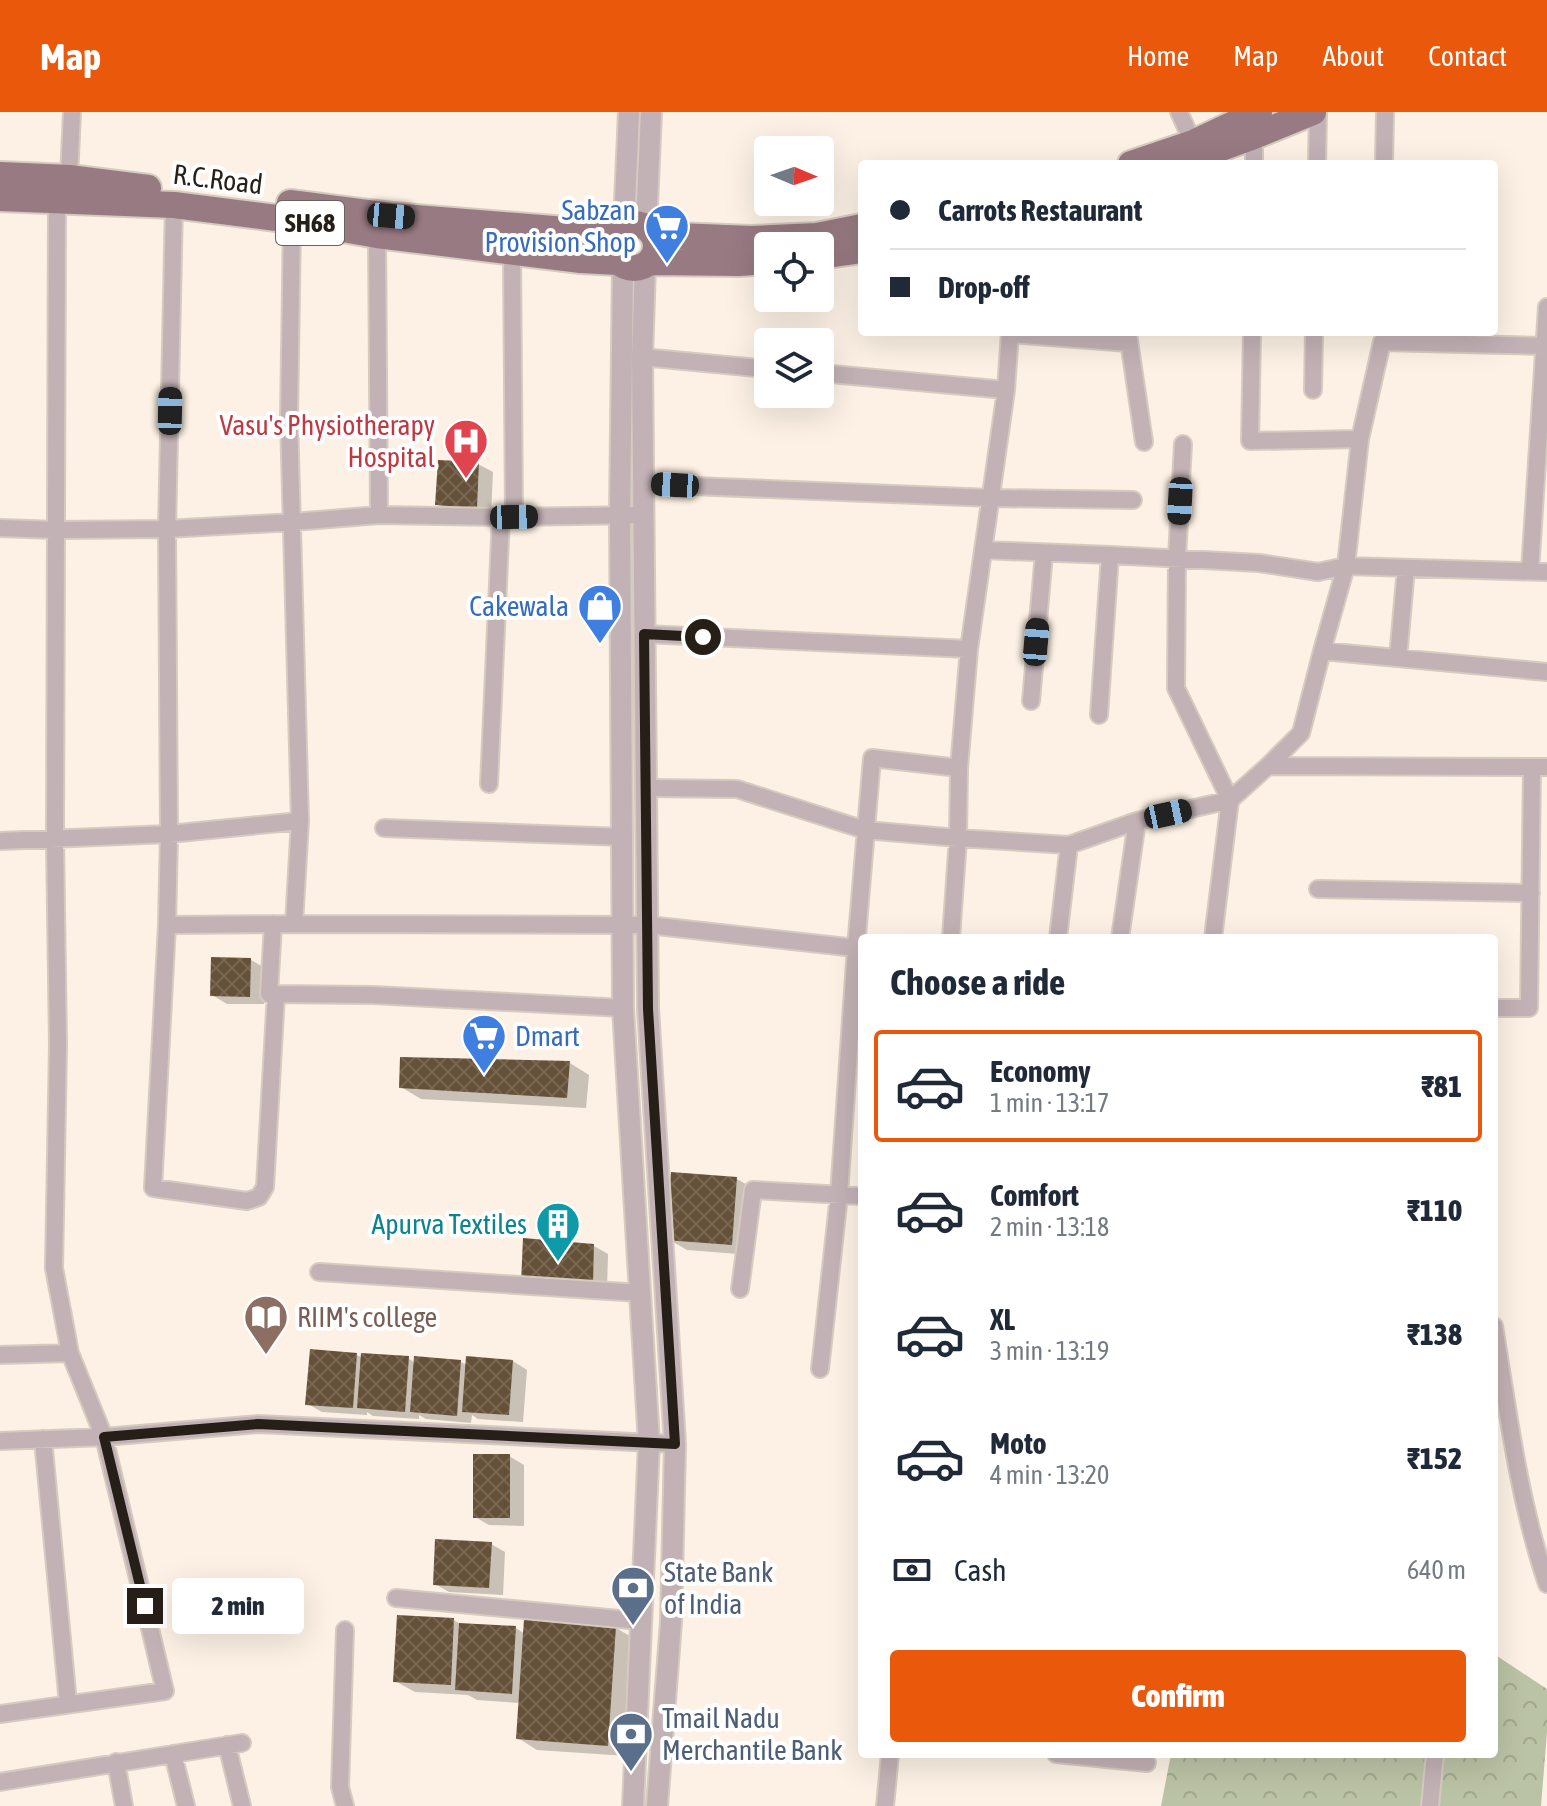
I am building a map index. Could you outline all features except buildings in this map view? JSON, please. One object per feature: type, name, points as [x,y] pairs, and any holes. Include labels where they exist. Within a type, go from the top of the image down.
[{"type":"main road","points":[[1143,160],[1256,124],[1316,112]]},
{"type":"main road","points":[[1185,160],[1256,124]]},
{"type":"main road","name":"R.C.Road","points":[[0,175],[63,188],[377,235],[581,260],[634,264],[754,262]]},
{"type":"main road","name":"R.C.Road","points":[[0,198],[63,188],[391,216],[751,239],[817,236],[858,228]]},
{"type":"main road","points":[[634,231],[656,246],[655,252],[634,264],[612,252],[613,240],[634,231]]},
{"type":"main road","points":[[834,254],[858,251]]},
{"type":"street","points":[[0,1714],[165,1691],[104,1437],[70,1353],[54,1268],[58,1045],[56,530],[63,188],[72,112]]},
{"type":"street","points":[[629,112],[634,231]]},
{"type":"street","points":[[634,231],[651,112]]},
{"type":"street","points":[[1179,112],[1193,143]]},
{"type":"street","points":[[1316,112],[1317,160]]},
{"type":"street","points":[[1384,160],[1385,112]]},
{"type":"street","points":[[1254,160],[1256,124]]},
{"type":"street","points":[[174,205],[167,529],[169,834],[153,1188],[247,1201],[259,1197],[265,1187],[276,994]]},
{"type":"street","points":[[292,220],[289,419],[300,821],[294,924]]},
{"type":"street","points":[[377,235],[379,515]]},
{"type":"street","points":[[489,784],[507,517],[512,252]]},
{"type":"street","points":[[634,264],[642,357],[648,1009],[675,1444],[671,1622],[657,1806]]},
{"type":"street","points":[[633,1806],[649,1443],[623,1008],[620,515],[634,264]]},
{"type":"street","points":[[983,550],[1259,563],[1318,572],[1346,566],[1539,572],[1547,307]]},
{"type":"street","points":[[951,934],[959,768],[969,649],[1006,390],[1010,336]]},
{"type":"street","points":[[1098,336],[1128,337],[1144,442]]},
{"type":"street","points":[[1252,336],[1250,441],[1360,439]]},
{"type":"street","points":[[1313,390],[1314,336]]},
{"type":"street","points":[[646,788],[737,789],[865,830],[1069,845],[1137,821],[1230,800],[1301,733],[1346,566],[1360,439],[1382,337],[1545,346]]},
{"type":"street","points":[[642,357],[754,368]]},
{"type":"street","points":[[834,374],[1006,390]]},
{"type":"street","points":[[1183,444],[1177,558],[1176,688],[1230,800],[1213,934]]},
{"type":"street","points":[[643,484],[991,498],[1133,500]]},
{"type":"street","points":[[0,528],[167,529],[379,515],[643,515]]},
{"type":"street","points":[[1031,701],[1044,553]]},
{"type":"street","points":[[1099,715],[1110,555]]},
{"type":"street","points":[[1398,658],[1406,568]]},
{"type":"street","points":[[644,634],[969,649]]},
{"type":"street","points":[[1322,651],[1547,672]]},
{"type":"street","points":[[820,1369],[839,1195],[872,758],[959,768]]},
{"type":"street","points":[[1268,766],[1540,767],[1531,893],[1529,1008],[1498,1008]]},
{"type":"street","points":[[0,841],[169,834],[300,821]]},
{"type":"street","points":[[1121,934],[1137,821]]},
{"type":"street","points":[[384,828],[623,837]]},
{"type":"street","points":[[1058,934],[1069,845]]},
{"type":"street","points":[[1318,889],[1531,893]]},
{"type":"street","points":[[273,924],[269,994],[373,995],[623,1008]]},
{"type":"street","points":[[167,925],[648,925],[856,948]]},
{"type":"street","points":[[740,1289],[753,1190],[858,1196]]},
{"type":"street","points":[[319,1272],[640,1293]]},
{"type":"street","points":[[0,1355],[70,1353]]},
{"type":"street","points":[[1498,1375],[1502,1424],[1547,1584]]},
{"type":"street","points":[[0,1441],[104,1437],[258,1424],[675,1444]]},
{"type":"street","points":[[43,1439],[68,1703]]},
{"type":"street","points":[[396,1598],[640,1621]]},
{"type":"street","points":[[345,1630],[340,1787],[345,1806]]},
{"type":"street","points":[[0,1782],[235,1744],[242,1806]]},
{"type":"street","points":[[173,1754],[186,1806]]},
{"type":"street","points":[[885,1806],[890,1758]]},
{"type":"street","points":[[1096,1758],[1147,1763]]},
{"type":"street","points":[[1430,1806],[1435,1758]]},
{"type":"street","points":[[116,1762],[124,1806]]},
{"type":"green space","points":[[1498,1657],[1547,1689],[1541,1806],[1161,1806],[1170,1758],[1498,1758]]},
{"type":"place","name":"Sabzan Provision Shop","points":[[667,265]]},
{"type":"place","name":"Vasu's Physiotherapy Hospital","points":[[466,480]]},
{"type":"place","name":"Cakewala","points":[[600,645]]},
{"type":"place","name":"Dmart","points":[[484,1075]]},
{"type":"place","name":"Apurva Textiles","points":[[558,1263]]},
{"type":"place","name":"RIIM's college","points":[[266,1356]]},
{"type":"place","name":"State Bank of India","points":[[633,1627]]},
{"type":"place","name":"Tmail Nadu Merchantile Bank","points":[[631,1773]]},
{"type":"route","points":[[145,1606],[104,1437],[258,1424],[675,1444],[648,1009],[644,634],[703,637]]}]
